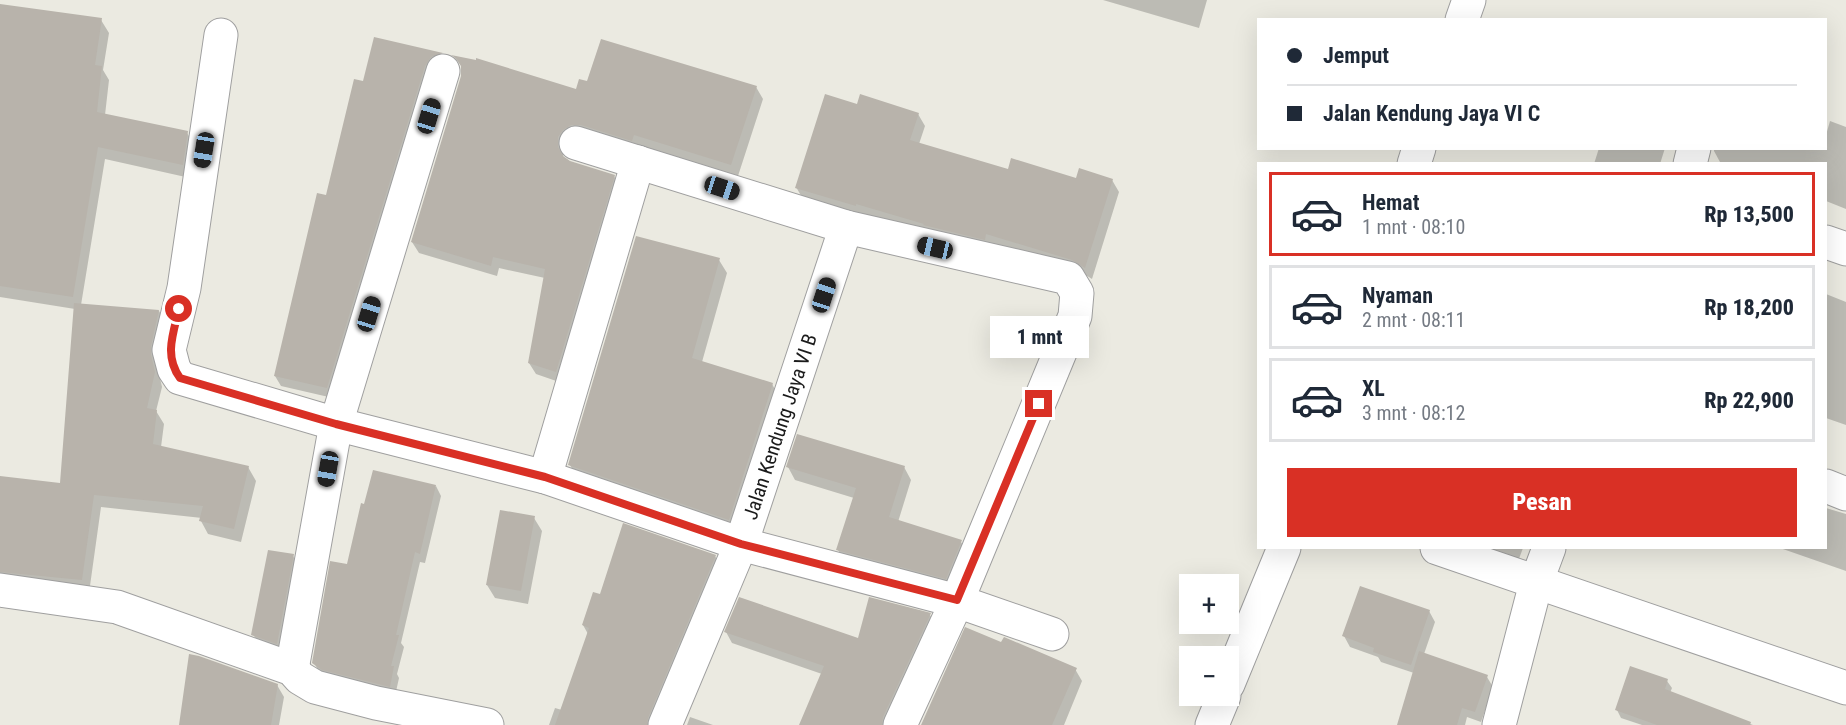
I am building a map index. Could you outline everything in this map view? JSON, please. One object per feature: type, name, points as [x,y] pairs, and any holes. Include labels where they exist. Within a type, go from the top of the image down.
[{"type":"street","points":[[1463,18],[1469,0]]},
{"type":"street","points":[[221,35],[184,288],[169,350],[174,369],[180,378],[336,424],[545,477],[741,544],[957,600],[1052,634]]},
{"type":"street","points":[[292,669],[336,424],[443,72]]},
{"type":"street","points":[[576,143],[846,227],[1068,278],[1077,293],[1075,316],[957,600],[900,725]]},
{"type":"street","points":[[545,477],[638,162]]},
{"type":"street","name":"Jalan Kendung Jaya VI B","points":[[665,725],[741,544],[846,227]]},
{"type":"street","points":[[1827,242],[1846,249]]},
{"type":"street","points":[[1827,486],[1846,494]]},
{"type":"street","points":[[1239,657],[1284,549]]},
{"type":"street","points":[[1440,549],[1846,688]]},
{"type":"street","points":[[1499,725],[1536,583],[1549,549]]},
{"type":"street","points":[[0,590],[117,607],[292,669],[300,678],[315,687],[376,703],[487,725]]},
{"type":"street","points":[[1212,725],[1220,706]]},
{"type":"building","points":[[0,4],[102,18],[95,65],[102,66],[97,112],[188,131],[183,165],[98,147],[73,297],[0,286]]},
{"type":"building","points":[[374,37],[443,53],[431,57],[425,66],[327,388],[274,376],[317,193],[326,195],[354,79],[363,81]]},
{"type":"building","points":[[601,39],[757,86],[731,165],[634,135],[632,141],[581,125],[571,125],[558,137],[558,147],[563,156],[570,161],[615,175],[556,372],[528,363],[545,269],[493,257],[491,266],[411,242],[461,76],[461,66],[451,55],[476,60],[476,58],[576,89],[579,79],[587,81]]},
{"type":"building","points":[[825,94],[857,104],[860,94],[919,113],[910,140],[1008,169],[1011,158],[1076,178],[1079,168],[1113,179],[1085,268],[1072,260],[986,234],[985,240],[923,225],[795,188]]},
{"type":"building","points":[[636,236],[720,258],[692,358],[773,383],[729,520],[568,465]]},
{"type":"building","points":[[74,303],[159,310],[151,346],[155,372],[147,408],[157,410],[153,444],[249,466],[234,529],[199,521],[203,506],[94,495],[82,580],[0,572],[0,476],[60,483]]},
{"type":"building","points":[[797,434],[905,466],[889,517],[962,540],[946,579],[836,550],[856,488],[786,467]]},
{"type":"building","points":[[373,470],[436,485],[420,554],[415,552],[396,635],[399,635],[391,666],[394,666],[390,687],[322,670],[312,663],[330,561],[347,564],[361,503],[364,504]]},
{"type":"building","points":[[500,510],[535,516],[521,591],[486,585]]},
{"type":"building","points":[[623,523],[716,555],[647,725],[555,725],[589,628],[582,625],[593,592],[600,594]]},
{"type":"building","points":[[268,550],[294,554],[277,644],[251,635]]},
{"type":"building","points":[[1360,586],[1430,610],[1411,665],[1373,652],[1374,648],[1342,636]]},
{"type":"building","points":[[739,597],[858,638],[869,597],[931,613],[883,717],[882,725],[799,725],[824,666],[724,632]]},
{"type":"building","points":[[965,627],[1001,642],[1004,637],[1077,668],[1052,725],[921,725]]},
{"type":"building","points":[[1419,651],[1488,675],[1475,712],[1462,708],[1457,725],[1397,725]]},
{"type":"building","points":[[189,654],[278,684],[271,725],[179,725]]},
{"type":"building","points":[[1630,666],[1668,679],[1665,689],[1751,722],[1750,725],[1657,725],[1615,710]]},
{"type":"route","points":[[179,309],[169,350],[174,369],[180,378],[336,424],[545,477],[741,544],[957,600],[1039,404]]}]
